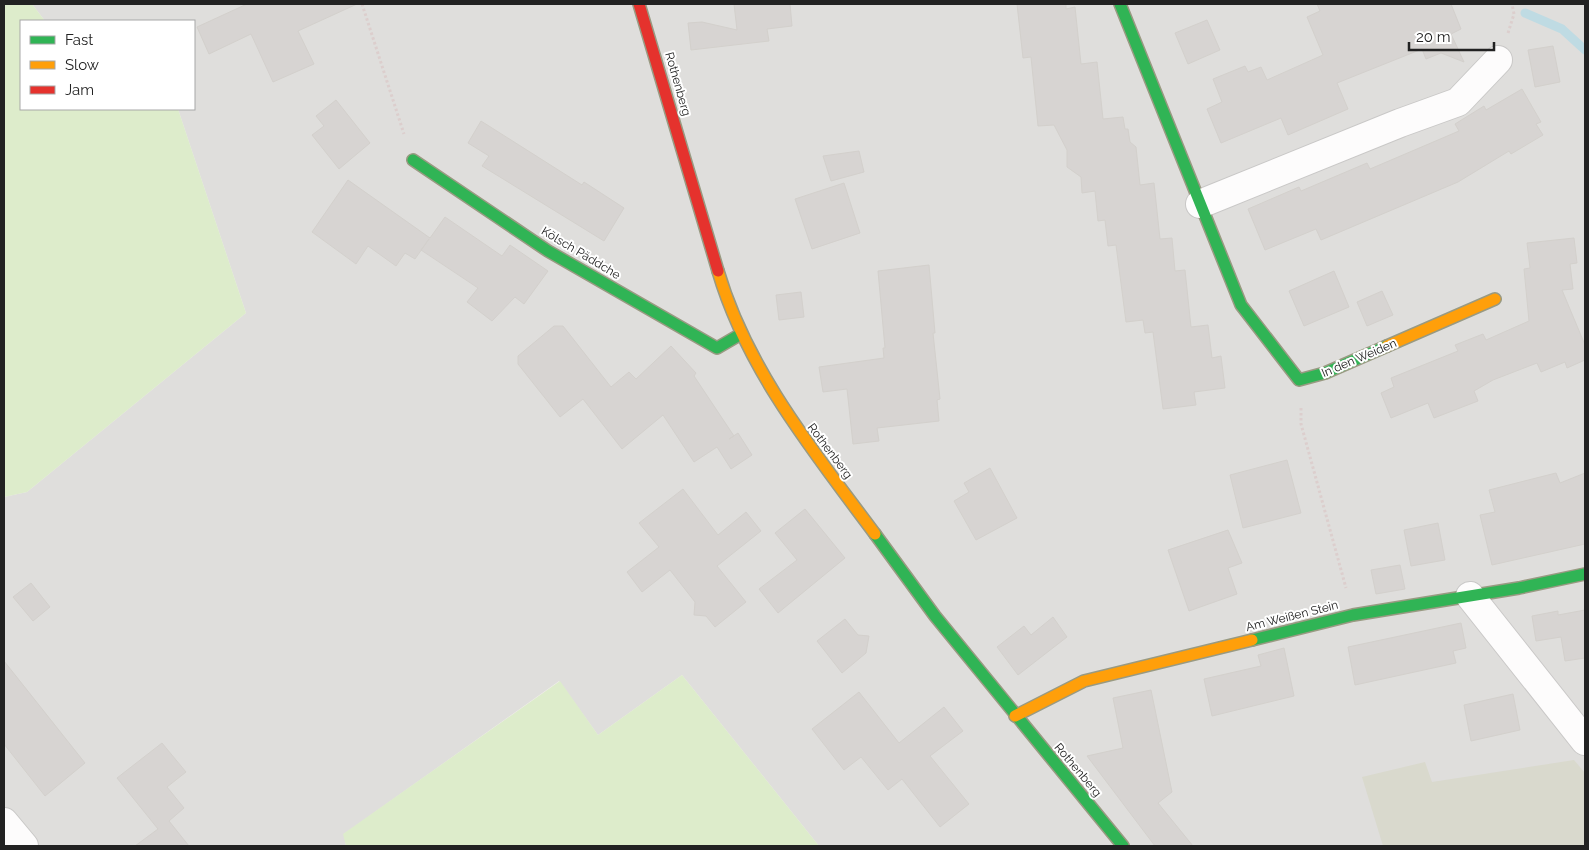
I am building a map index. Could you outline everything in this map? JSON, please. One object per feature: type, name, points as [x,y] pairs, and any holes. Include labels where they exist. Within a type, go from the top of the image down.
[{"type":"street","name":"Rothenberg","points":[[639,4],[723,288],[741,334],[795,426],[935,616],[1123,846]]},
{"type":"street","points":[[1120,4],[1241,305],[1299,380]]},
{"type":"street","points":[[1200,204],[1400,123],[1458,102],[1498,60]]},
{"type":"street","name":"Kölsch Päddche","points":[[413,160],[548,251],[717,348],[741,334]]},
{"type":"street","name":"In den Weiden","points":[[1299,380],[1325,373],[1495,299]]},
{"type":"street","name":"Am Weißen Stein","points":[[1015,716],[1084,681],[1353,615],[1470,596],[1585,574]]},
{"type":"street","points":[[1470,596],[1585,741]]},
{"type":"street","points":[[4,822],[24,846]]},
{"type":"path","points":[[362,4],[413,160]]},
{"type":"path","points":[[1299,380],[1301,424],[1353,615]]},
{"type":"shaded area","points":[[32,4],[1585,4],[1585,846],[819,846],[682,675],[598,735],[559,681],[344,834],[346,846],[4,846],[4,497],[27,492],[246,313],[178,110],[195,110],[195,20],[44,20]]},
{"type":"shaded area","points":[[1574,760],[1585,773],[1585,846],[1383,846],[1362,777],[1425,762],[1432,782]]},
{"type":"green space","points":[[4,4],[32,4],[44,20],[20,20],[20,110],[178,110],[246,313],[27,492],[4,497]]},
{"type":"green space","points":[[682,675],[819,846],[346,846],[343,834],[560,681],[598,735]]},
{"type":"building","points":[[247,4],[357,4],[298,31],[314,64],[273,82],[251,34],[209,54],[197,27]]},
{"type":"building","points":[[734,4],[790,4],[792,26],[767,29],[769,41],[691,50],[688,23],[702,22],[737,30]]},
{"type":"building","points":[[1017,4],[1066,4],[1066,9],[1075,7],[1081,64],[1097,62],[1103,119],[1123,117],[1125,129],[1128,129],[1130,142],[1136,147],[1140,185],[1154,183],[1160,239],[1172,238],[1175,271],[1185,270],[1191,327],[1208,325],[1212,358],[1221,356],[1225,388],[1194,392],[1196,405],[1163,409],[1153,332],[1145,333],[1143,320],[1126,322],[1116,245],[1108,246],[1105,220],[1098,221],[1095,191],[1082,193],[1081,177],[1067,167],[1067,150],[1054,125],[1038,126],[1031,57],[1023,58]]},
{"type":"building","points":[[1317,4],[1451,4],[1461,29],[1451,34],[1464,62],[1441,53],[1426,59],[1422,49],[1337,83],[1348,109],[1288,135],[1281,118],[1221,143],[1207,109],[1222,102],[1213,79],[1245,66],[1248,72],[1261,67],[1267,80],[1323,55],[1307,17],[1320,11]]},
{"type":"building","points":[[1207,20],[1220,50],[1188,64],[1175,33]]},
{"type":"building","points":[[1553,46],[1560,82],[1535,87],[1528,50]]},
{"type":"building","points":[[1522,89],[1541,122],[1536,124],[1543,135],[1511,154],[1509,151],[1458,182],[1321,240],[1316,229],[1265,250],[1248,209],[1299,187],[1301,191],[1367,163],[1370,169],[1459,131],[1455,124],[1484,106],[1486,110]]},
{"type":"building","points":[[336,100],[370,143],[339,169],[312,135],[324,126],[316,116]]},
{"type":"building","points":[[481,121],[582,185],[584,182],[624,208],[604,241],[482,166],[489,156],[468,143]]},
{"type":"building","points":[[859,151],[864,172],[831,181],[823,156]]},
{"type":"building","points":[[348,180],[430,238],[445,217],[502,256],[510,245],[548,271],[524,304],[515,297],[492,321],[467,302],[478,288],[421,250],[415,259],[405,253],[396,266],[368,246],[356,264],[312,232]]},
{"type":"building","points":[[844,183],[860,233],[812,249],[795,199]]},
{"type":"building","points":[[1574,238],[1577,263],[1570,264],[1573,289],[1562,290],[1585,345],[1585,360],[1567,368],[1565,362],[1541,372],[1537,363],[1493,380],[1474,391],[1478,401],[1434,418],[1428,403],[1391,418],[1381,393],[1394,387],[1391,378],[1458,351],[1455,345],[1483,334],[1486,340],[1529,321],[1524,269],[1530,268],[1527,243]]},
{"type":"building","points":[[929,265],[935,333],[933,333],[940,399],[937,400],[939,421],[877,428],[879,441],[853,444],[847,389],[823,392],[819,367],[884,358],[883,348],[885,348],[878,271]]},
{"type":"building","points":[[1334,271],[1349,307],[1304,326],[1289,291]]},
{"type":"building","points":[[1382,291],[1393,315],[1367,326],[1357,302]]},
{"type":"building","points":[[801,292],[804,317],[779,320],[776,295]]},
{"type":"building","points":[[554,326],[563,326],[611,387],[629,372],[636,379],[671,346],[696,373],[694,376],[734,436],[738,433],[752,455],[731,469],[717,447],[694,462],[663,415],[622,449],[583,399],[560,417],[518,364],[518,356]]},
{"type":"building","points":[[1287,460],[1301,513],[1243,528],[1230,475]]},
{"type":"building","points":[[990,468],[1017,518],[976,540],[954,501],[969,492],[964,483]]},
{"type":"building","points":[[1556,473],[1560,483],[1585,473],[1585,544],[1492,565],[1480,515],[1495,512],[1489,490]]},
{"type":"building","points":[[683,489],[718,535],[746,512],[761,531],[717,566],[746,602],[715,627],[706,616],[694,615],[695,602],[670,570],[642,592],[627,572],[659,547],[639,523]]},
{"type":"building","points":[[805,509],[845,558],[778,613],[759,589],[797,560],[775,533]]},
{"type":"building","points":[[1438,523],[1445,560],[1411,566],[1404,530]]},
{"type":"building","points":[[1228,530],[1242,563],[1228,568],[1237,594],[1189,611],[1168,550]]},
{"type":"building","points":[[1400,565],[1405,589],[1376,594],[1371,570]]},
{"type":"building","points":[[31,583],[50,607],[33,621],[13,597]]},
{"type":"building","points":[[1585,610],[1585,658],[1565,661],[1561,637],[1536,641],[1532,616],[1558,611],[1558,615]]},
{"type":"building","points":[[1053,617],[1067,637],[1018,675],[997,647],[1024,626],[1031,635]]},
{"type":"building","points":[[845,619],[858,635],[869,636],[866,653],[842,673],[817,641]]},
{"type":"building","points":[[1461,623],[1466,648],[1453,651],[1456,663],[1355,685],[1348,647]]},
{"type":"building","points":[[1284,648],[1294,696],[1212,716],[1204,679],[1261,666],[1258,655]]},
{"type":"building","points":[[4,661],[85,763],[45,796],[4,744]]},
{"type":"building","points":[[1151,690],[1172,792],[1158,803],[1193,846],[1155,846],[1087,756],[1123,748],[1113,698]]},
{"type":"building","points":[[859,692],[899,743],[944,707],[963,731],[930,756],[969,804],[940,827],[902,779],[888,790],[861,757],[844,770],[812,729]]},
{"type":"building","points":[[1513,694],[1520,730],[1471,741],[1464,705]]},
{"type":"building","points":[[162,743],[186,772],[167,787],[184,808],[169,821],[189,846],[135,846],[158,829],[117,778]]},
{"type":"waterway","points":[[1525,13],[1562,29],[1585,50]]},
{"type":"traffic: fast","points":[[1120,4],[1241,305],[1299,380],[1325,373],[1387,346]]},
{"type":"traffic: fast","points":[[413,160],[548,251],[717,348],[741,334]]},
{"type":"traffic: fast","points":[[875,534],[935,616],[1123,846]]},
{"type":"traffic: fast","points":[[1252,640],[1353,615],[1519,588],[1585,574]]},
{"type":"traffic: slow","points":[[718,271],[746,342],[764,376],[806,441],[875,534]]},
{"type":"traffic: slow","points":[[1387,346],[1495,299]]},
{"type":"traffic: slow","points":[[1015,716],[1084,681],[1252,640]]},
{"type":"traffic: jam","points":[[639,4],[718,271]]}]
